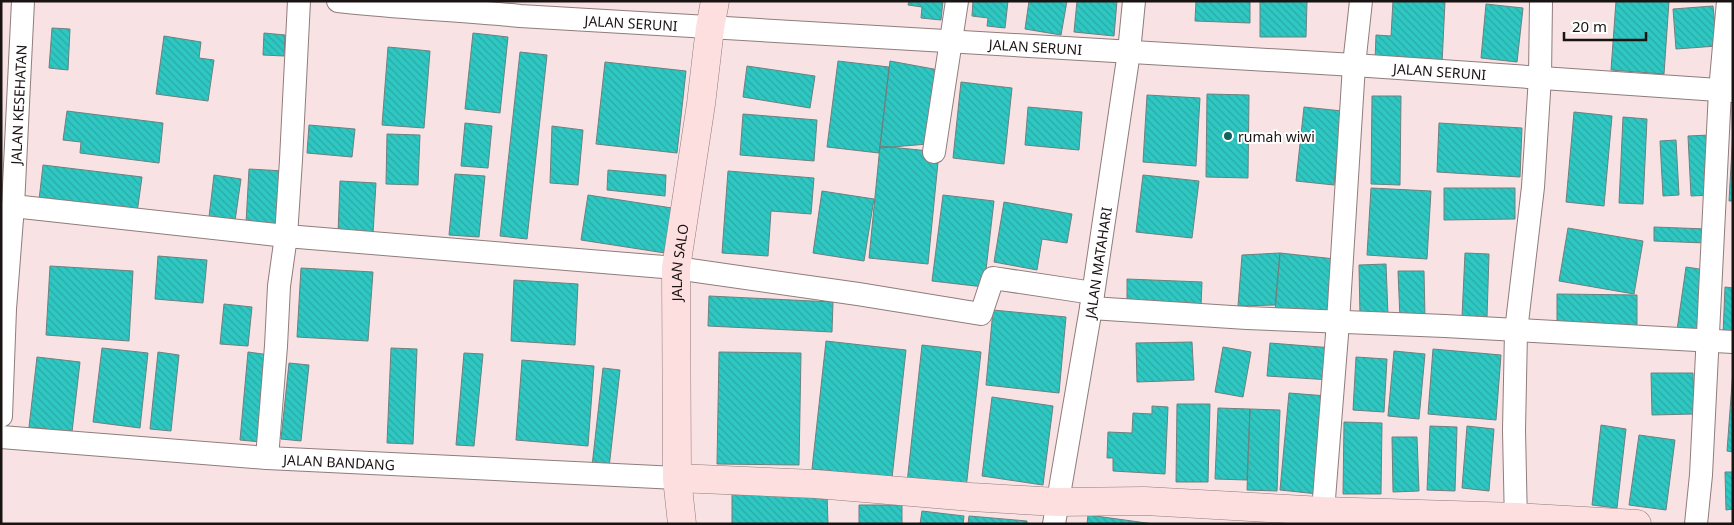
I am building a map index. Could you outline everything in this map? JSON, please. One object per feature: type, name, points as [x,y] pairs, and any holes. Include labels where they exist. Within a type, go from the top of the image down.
[{"type":"street","name":"JALAN KESEHATAN","points":[[1,416],[23,1]]},
{"type":"street","points":[[267,458],[279,286],[286,236],[299,1]]},
{"type":"street","name":"JALAN SERUNI","points":[[338,1],[396,8],[458,10],[520,16],[710,28],[1354,65],[1726,91]]},
{"type":"street","name":"JALAN SALO","points":[[682,524],[677,478],[676,268],[715,1]]},
{"type":"street","points":[[934,152],[957,1]]},
{"type":"street","name":"JALAN MATAHARI","points":[[1055,513],[1092,300],[1129,52],[1134,1]]},
{"type":"street","points":[[1323,517],[1338,322],[1354,65],[1362,1]]},
{"type":"street","points":[[1516,520],[1514,430],[1516,331],[1533,187],[1540,77],[1540,1]]},
{"type":"street","points":[[1696,524],[1701,475],[1708,341],[1726,91],[1728,1]]},
{"type":"street","points":[[13,206],[286,236],[676,268],[982,314],[993,278],[1092,300],[1248,318],[1445,326],[1733,342]]},
{"type":"street","name":"JALAN BANDANG","points":[[1,437],[267,458],[677,478]]},
{"type":"street","points":[[677,478],[816,484],[971,497],[1055,513],[1145,501],[1323,517],[1637,524]]},
{"type":"building","points":[[909,1],[943,1],[941,20],[921,18],[922,7],[908,5]]},
{"type":"building","points":[[973,1],[1008,1],[1005,28],[987,26],[988,18],[972,16]]},
{"type":"building","points":[[1029,1],[1067,1],[1061,35],[1025,29]]},
{"type":"building","points":[[1077,1],[1117,1],[1114,36],[1074,32]]},
{"type":"building","points":[[1196,1],[1250,1],[1250,23],[1195,21]]},
{"type":"building","points":[[1260,1],[1307,1],[1306,37],[1260,37]]},
{"type":"building","points":[[1393,1],[1445,1],[1442,64],[1375,61],[1376,35],[1391,36]]},
{"type":"building","points":[[1616,1],[1669,1],[1664,74],[1611,70]]},
{"type":"building","points":[[1486,4],[1523,8],[1517,62],[1481,58]]},
{"type":"building","points":[[1713,6],[1717,46],[1676,49],[1673,9]]},
{"type":"building","points":[[52,28],[70,29],[68,70],[49,68]]},
{"type":"building","points":[[264,33],[285,35],[284,56],[263,55]]},
{"type":"building","points":[[473,33],[508,37],[500,113],[465,109]]},
{"type":"building","points":[[164,36],[201,42],[199,58],[214,60],[208,101],[156,94]]},
{"type":"building","points":[[388,47],[430,51],[424,128],[382,125]]},
{"type":"building","points":[[520,52],[547,55],[527,239],[500,236]]},
{"type":"building","points":[[838,61],[889,67],[879,153],[827,147]]},
{"type":"building","points":[[890,61],[939,70],[928,144],[880,148]]},
{"type":"building","points":[[605,62],[686,71],[677,153],[596,144]]},
{"type":"building","points":[[747,66],[815,76],[810,108],[743,97]]},
{"type":"building","points":[[961,82],[1012,88],[1004,164],[953,158]]},
{"type":"building","name":"rumah wiwi","points":[[1207,94],[1249,95],[1248,178],[1206,177]]},
{"type":"building","points":[[1147,95],[1200,98],[1196,166],[1143,162]]},
{"type":"building","points":[[1372,96],[1401,96],[1400,185],[1371,184]]},
{"type":"building","points":[[1028,107],[1082,112],[1079,150],[1025,145]]},
{"type":"building","points":[[1304,107],[1342,111],[1334,185],[1296,181]]},
{"type":"building","points":[[67,111],[163,123],[159,163],[80,153],[81,142],[63,140]]},
{"type":"building","points":[[1574,112],[1612,116],[1604,206],[1566,202]]},
{"type":"building","points":[[743,114],[817,120],[814,161],[740,155]]},
{"type":"building","points":[[1623,117],[1647,119],[1643,204],[1619,203]]},
{"type":"building","points":[[465,123],[492,126],[488,168],[461,166]]},
{"type":"building","points":[[1439,123],[1522,128],[1520,177],[1437,172]]},
{"type":"building","points":[[309,125],[355,129],[352,157],[307,153]]},
{"type":"building","points":[[552,126],[583,130],[578,185],[550,183]]},
{"type":"building","points":[[1733,131],[1733,201],[1729,201]]},
{"type":"building","points":[[387,134],[420,135],[418,185],[386,184]]},
{"type":"building","points":[[1710,135],[1713,195],[1691,196],[1688,136]]},
{"type":"building","points":[[1676,140],[1679,195],[1663,196],[1660,141]]},
{"type":"building","points":[[880,146],[939,152],[928,264],[869,258]]},
{"type":"building","points":[[43,165],[142,177],[137,213],[39,200]]},
{"type":"building","points":[[249,169],[284,171],[280,226],[246,223]]},
{"type":"building","points":[[608,170],[666,175],[665,196],[607,190]]},
{"type":"building","points":[[728,171],[814,178],[811,214],[771,211],[768,256],[722,253]]},
{"type":"building","points":[[455,174],[485,176],[479,237],[449,235]]},
{"type":"building","points":[[214,175],[241,179],[235,221],[209,217]]},
{"type":"building","points":[[1143,175],[1199,181],[1192,238],[1136,232]]},
{"type":"building","points":[[340,181],[376,183],[373,234],[338,233]]},
{"type":"building","points":[[1371,188],[1431,191],[1427,259],[1367,255]]},
{"type":"building","points":[[1444,188],[1515,188],[1515,219],[1444,220]]},
{"type":"building","points":[[822,191],[874,199],[864,261],[813,253]]},
{"type":"building","points":[[588,195],[672,208],[665,253],[581,240]]},
{"type":"building","points":[[943,195],[994,201],[984,287],[932,281]]},
{"type":"building","points":[[1004,202],[1072,214],[1067,243],[1042,239],[1037,270],[994,262]]},
{"type":"building","points":[[1654,227],[1707,229],[1706,243],[1654,241]]},
{"type":"building","points":[[1568,228],[1643,241],[1634,294],[1559,281]]},
{"type":"building","points":[[1280,253],[1335,259],[1330,317],[1275,312]]},
{"type":"building","points":[[1280,253],[1275,305],[1238,306],[1242,255]]},
{"type":"building","points":[[1465,253],[1489,254],[1487,318],[1462,317]]},
{"type":"building","points":[[158,256],[207,260],[203,303],[155,299]]},
{"type":"building","points":[[1386,264],[1388,315],[1360,316],[1359,265]]},
{"type":"building","points":[[50,266],[133,271],[129,341],[46,335]]},
{"type":"building","points":[[1686,267],[1706,270],[1697,333],[1677,330]]},
{"type":"building","points":[[301,268],[373,272],[368,341],[297,337]]},
{"type":"building","points":[[1398,271],[1424,271],[1425,318],[1400,319]]},
{"type":"building","points":[[1127,279],[1202,282],[1201,307],[1127,304]]},
{"type":"building","points":[[514,280],[578,284],[575,345],[511,341]]},
{"type":"building","points":[[1725,287],[1733,288],[1733,335],[1723,335]]},
{"type":"building","points":[[1557,294],[1637,295],[1637,329],[1557,328]]},
{"type":"building","points":[[709,296],[833,302],[832,332],[708,326]]},
{"type":"building","points":[[224,304],[252,307],[248,346],[220,344]]},
{"type":"building","points":[[993,310],[1066,317],[1059,393],[986,385]]},
{"type":"building","points":[[826,341],[906,350],[892,478],[812,469]]},
{"type":"building","points":[[1192,342],[1194,380],[1137,382],[1136,343]]},
{"type":"building","points":[[1270,343],[1333,348],[1331,380],[1267,376]]},
{"type":"building","points":[[922,345],[981,352],[966,489],[907,483]]},
{"type":"building","points":[[1223,347],[1251,352],[1243,397],[1215,392]]},
{"type":"building","points":[[102,348],[148,353],[140,428],[93,422]]},
{"type":"building","points":[[391,348],[417,349],[413,444],[387,443]]},
{"type":"building","points":[[1433,349],[1501,355],[1496,420],[1428,414]]},
{"type":"building","points":[[1394,351],[1425,354],[1419,419],[1388,416]]},
{"type":"building","points":[[158,352],[179,355],[171,431],[150,429]]},
{"type":"building","points":[[248,352],[270,355],[261,442],[240,440]]},
{"type":"building","points":[[719,352],[801,353],[799,465],[717,464]]},
{"type":"building","points":[[464,353],[483,354],[474,446],[456,445]]},
{"type":"building","points":[[37,357],[80,362],[72,432],[29,427]]},
{"type":"building","points":[[1356,357],[1387,359],[1384,412],[1353,410]]},
{"type":"building","points":[[522,360],[594,366],[588,446],[516,440]]},
{"type":"building","points":[[289,363],[309,365],[301,441],[281,439]]},
{"type":"building","points":[[603,368],[620,370],[609,468],[592,466]]},
{"type":"building","points":[[1733,370],[1733,452],[1727,451]]},
{"type":"building","points":[[1651,373],[1693,373],[1694,414],[1652,415]]},
{"type":"building","points":[[1289,393],[1327,396],[1318,494],[1280,490]]},
{"type":"building","points":[[992,397],[1053,406],[1043,485],[982,476]]},
{"type":"building","points":[[1177,404],[1210,404],[1208,482],[1176,482]]},
{"type":"building","points":[[1152,406],[1168,407],[1165,474],[1113,471],[1113,458],[1107,458],[1108,432],[1132,433],[1133,413],[1152,414]]},
{"type":"building","points":[[1218,408],[1250,409],[1247,480],[1215,479]]},
{"type":"building","points":[[1250,409],[1280,410],[1277,491],[1247,490]]},
{"type":"building","points":[[1344,422],[1382,423],[1381,494],[1343,494]]},
{"type":"building","points":[[1601,425],[1626,429],[1617,508],[1592,505]]},
{"type":"building","points":[[1430,426],[1457,427],[1455,491],[1427,490]]},
{"type":"building","points":[[1467,426],[1494,429],[1489,491],[1462,488]]},
{"type":"building","points":[[1639,435],[1675,440],[1666,510],[1629,505]]},
{"type":"building","points":[[1392,437],[1417,437],[1419,491],[1393,492]]},
{"type":"building","points":[[1725,472],[1733,472],[1733,509],[1726,510]]},
{"type":"building","points":[[827,493],[828,524],[732,524],[732,494]]},
{"type":"building","points":[[859,505],[902,505],[902,524],[859,524]]},
{"type":"building","points":[[922,511],[964,516],[963,524],[920,524]]},
{"type":"building","points":[[1088,515],[1154,524],[1087,524]]},
{"type":"building","points":[[969,516],[1027,521],[1027,524],[968,524]]},
{"type":"place","name":"rumah wiwi","points":[[1228,136]]}]
